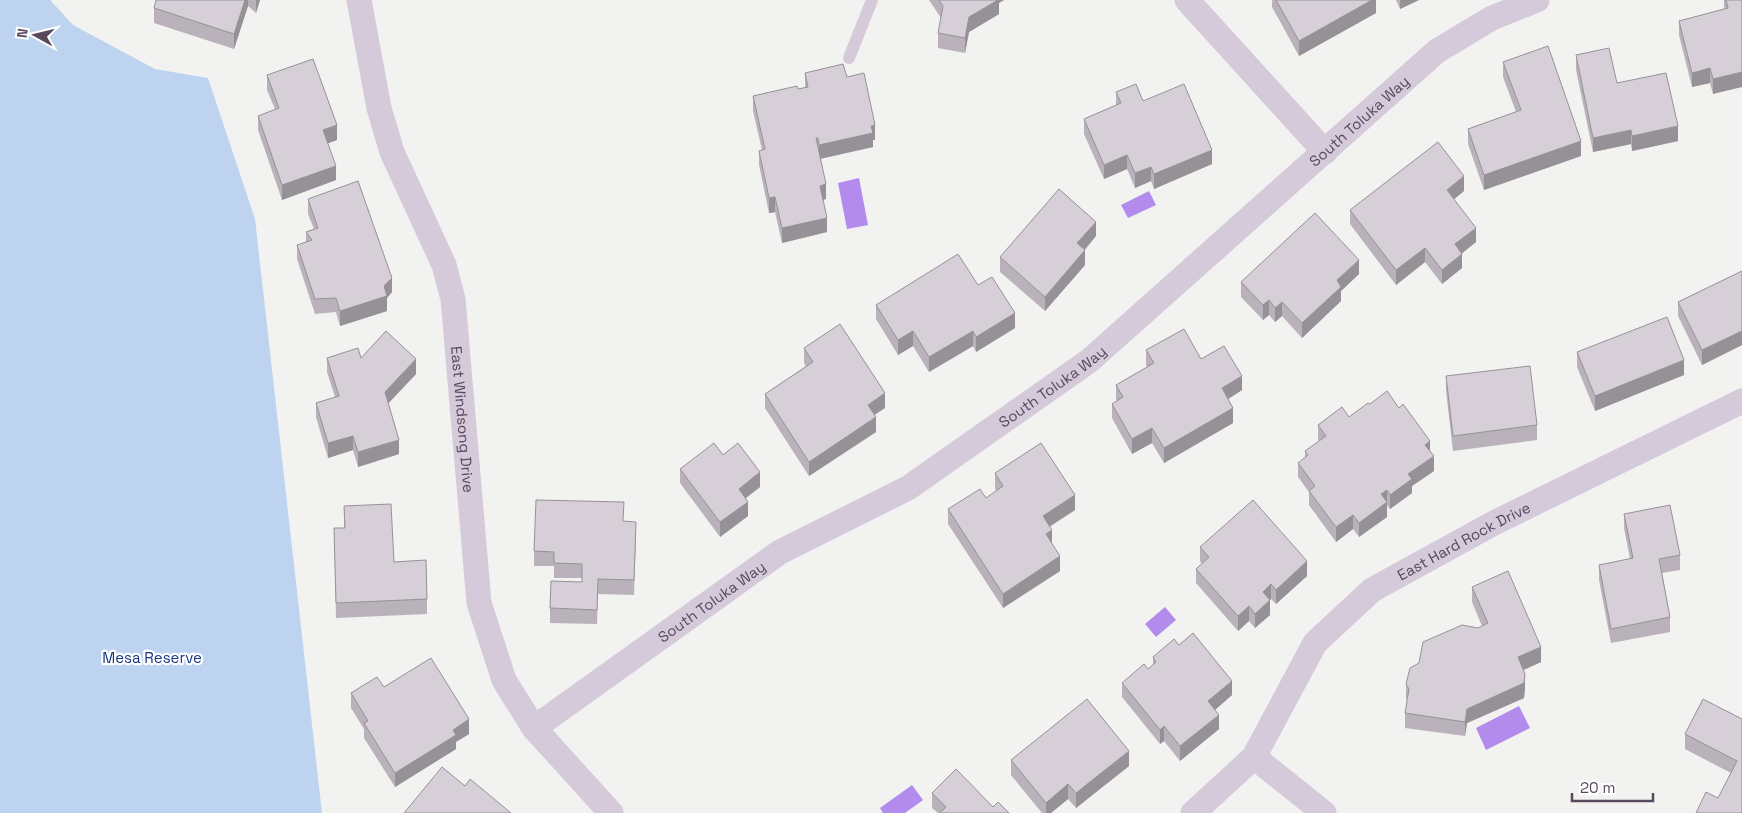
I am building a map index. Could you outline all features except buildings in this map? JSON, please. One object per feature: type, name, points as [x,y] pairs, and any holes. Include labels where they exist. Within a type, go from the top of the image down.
[{"type":"street","name":"East Windsong Drive","points":[[360,0],[379,108],[392,152],[444,265],[453,299],[479,603],[504,680],[534,728],[611,813]]},
{"type":"street","points":[[1187,0],[1325,152]]},
{"type":"street","name":"South Toluka Way","points":[[534,728],[780,552],[908,488],[1089,361],[1325,152],[1412,71],[1437,51],[1492,18],[1537,0]]},
{"type":"street","name":"East Hard Rock Drive","points":[[1193,813],[1254,757],[1315,643],[1372,590],[1494,523],[1742,401]]},
{"type":"street","points":[[1254,757],[1324,813]]},
{"type":"lane","points":[[849,58],[872,0]]},
{"type":"green space","name":"Mesa Reserve","points":[[0,0],[50,0],[73,25],[155,69],[208,78],[255,219],[322,813],[0,813]]},
{"type":"shaded area","points":[[859,178],[868,225],[847,229],[838,183]]},
{"type":"shaded area","points":[[1149,191],[1156,205],[1128,218],[1121,205]]},
{"type":"shaded area","points":[[1165,607],[1176,620],[1156,637],[1145,624]]},
{"type":"shaded area","points":[[1519,706],[1530,728],[1486,750],[1476,728]]},
{"type":"shaded area","points":[[912,785],[923,800],[905,813],[883,813],[880,808]]}]
